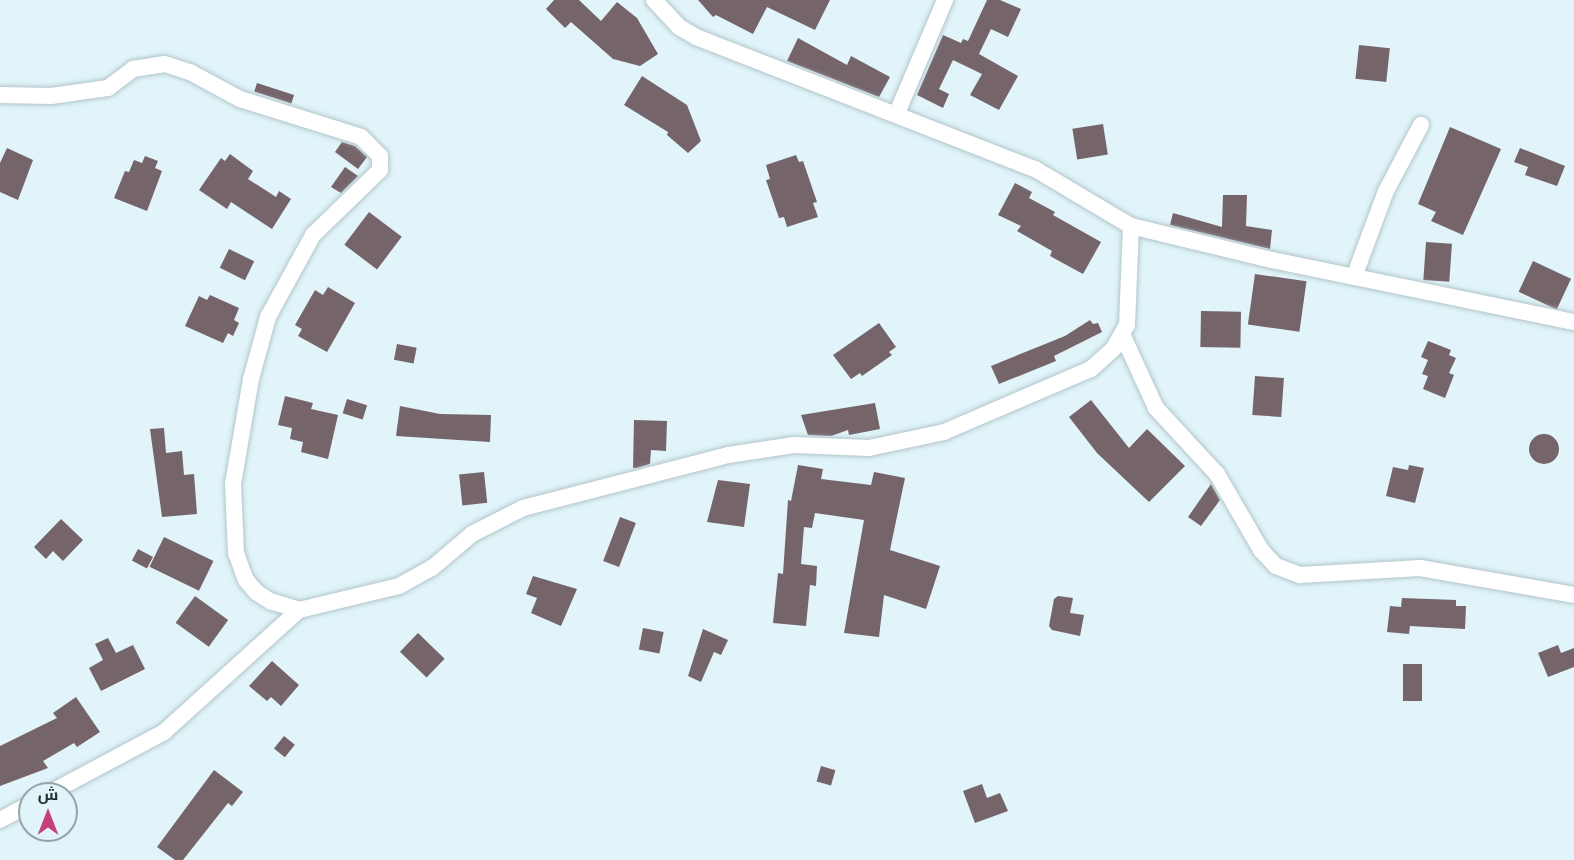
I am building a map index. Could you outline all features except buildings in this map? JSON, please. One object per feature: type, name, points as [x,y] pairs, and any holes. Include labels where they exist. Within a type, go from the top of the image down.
[{"type":"street","points":[[654,0],[679,27],[696,37],[897,113],[1035,169],[1131,226],[1354,277],[1574,322]]},
{"type":"street","points":[[897,113],[945,0]]},
{"type":"street","points":[[0,95],[51,96],[108,88],[133,69],[165,64],[190,72],[240,99],[361,137],[380,156],[380,170],[313,235],[268,317],[251,379],[233,484],[236,553],[246,580],[256,592],[270,601],[299,610]]},
{"type":"street","points":[[1354,277],[1386,191],[1421,125]]},
{"type":"street","points":[[70,782],[164,732],[299,610],[399,586],[432,568],[472,534],[523,508],[728,455],[794,445],[869,448],[944,432],[1091,369],[1114,348],[1126,325],[1131,226]]},
{"type":"street","points":[[1122,334],[1156,408],[1217,474],[1261,550],[1276,566],[1300,575],[1420,568],[1574,595]]},
{"type":"street","points":[[0,820],[18,810]]}]
